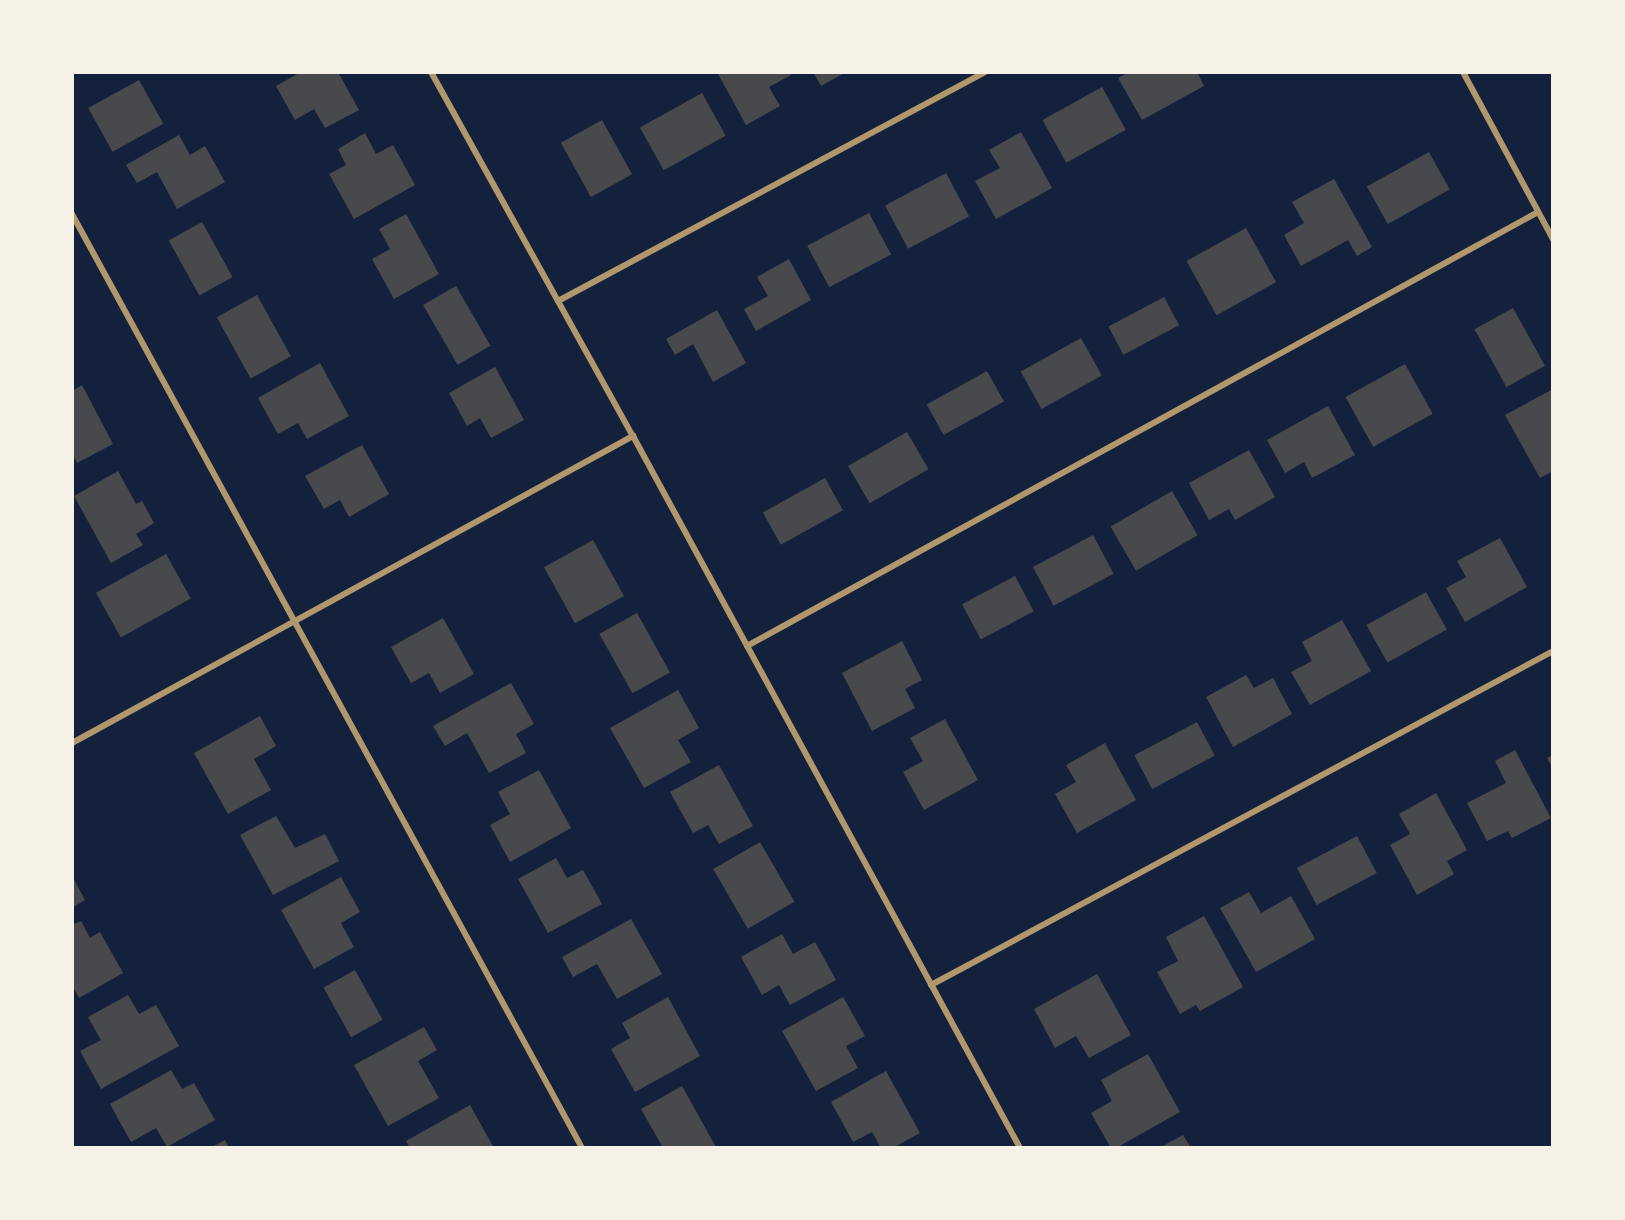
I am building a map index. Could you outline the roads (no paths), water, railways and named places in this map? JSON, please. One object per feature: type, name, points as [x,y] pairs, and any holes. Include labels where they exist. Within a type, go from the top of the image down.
[{"type":"street","points":[[431,72],[633,436],[1020,1148]]},
{"type":"street","points":[[558,301],[985,72]]},
{"type":"street","points":[[1463,72],[1553,239]]},
{"type":"street","points":[[747,646],[1538,212]]},
{"type":"street","points":[[72,214],[582,1148]]},
{"type":"street","points":[[72,743],[633,436]]},
{"type":"street","points":[[931,985],[1553,651]]}]
